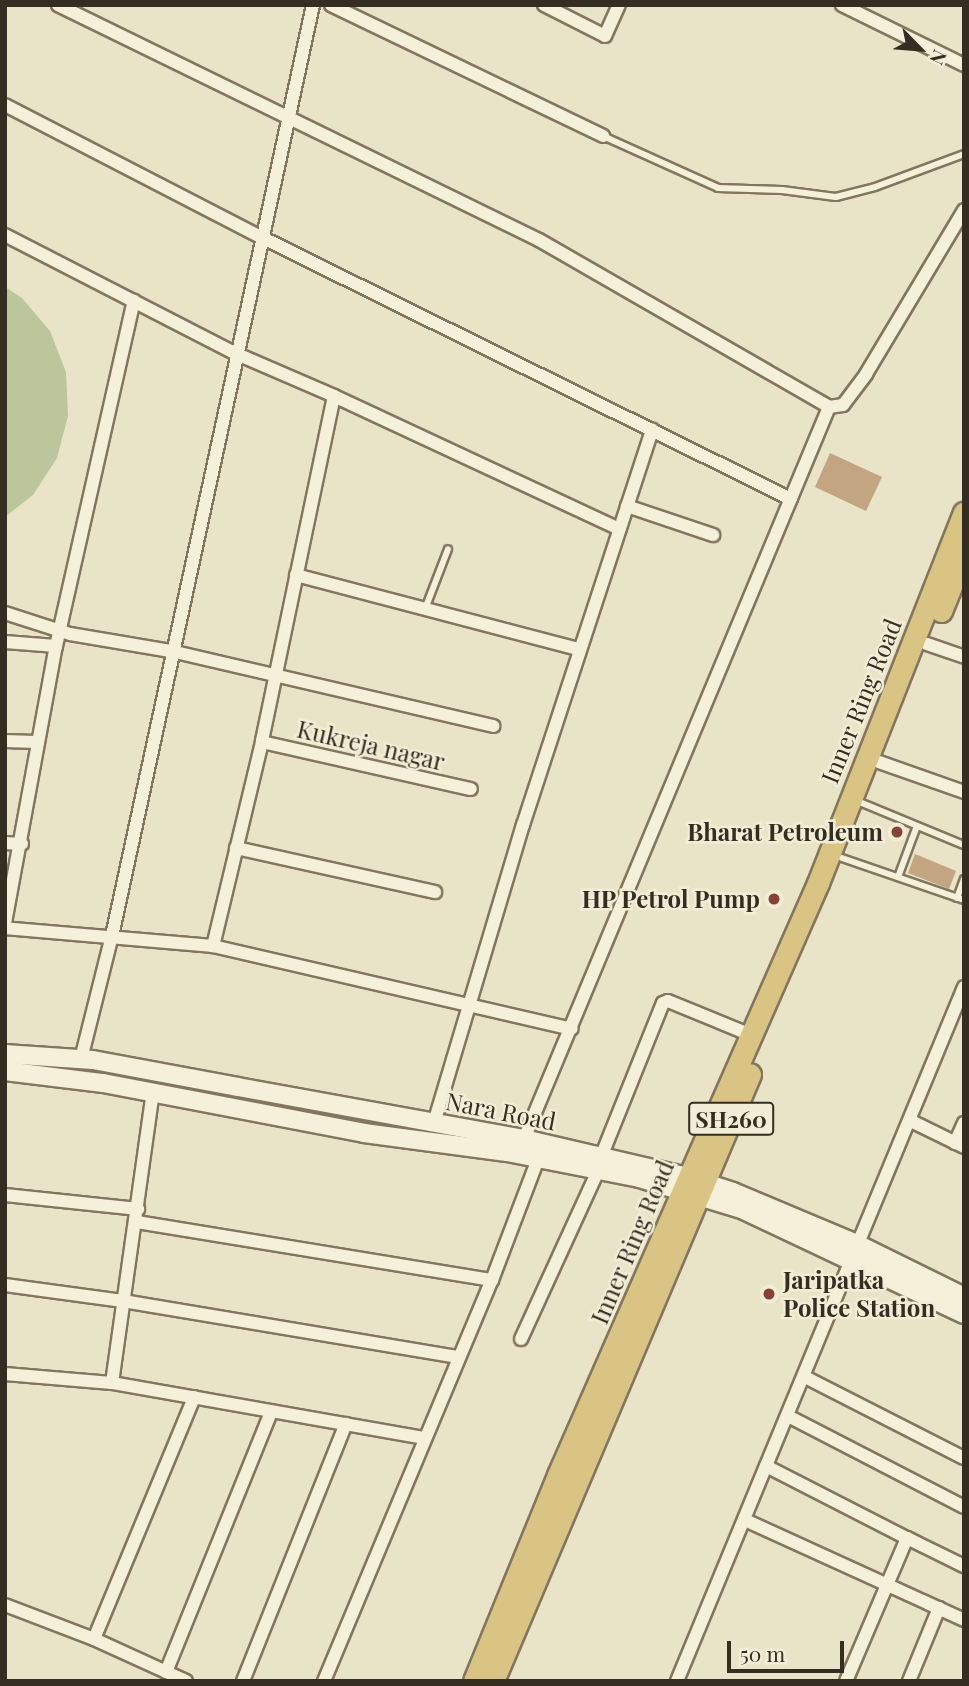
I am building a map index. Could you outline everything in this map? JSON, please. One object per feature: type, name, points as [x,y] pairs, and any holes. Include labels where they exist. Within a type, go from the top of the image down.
[{"type":"highway","name":"Inner Ring Road","points":[[493,1681],[693,1187],[751,1035],[818,883],[964,513]]},
{"type":"highway","name":"Inner Ring Road","points":[[474,1681],[558,1475],[641,1291],[693,1187],[842,858],[964,554]]},
{"type":"main road","name":"Nara Road","points":[[5,1054],[81,1059],[524,1139],[600,1163],[693,1187],[964,1297]]},
{"type":"main road","name":"Nara Road","points":[[5,1072],[153,1093],[364,1133],[538,1159],[600,1163]]},
{"type":"main road","name":"Nara Road","points":[[856,1253],[964,1314]]},
{"type":"street","points":[[58,5],[539,240],[829,407],[843,405],[866,374],[964,210]]},
{"type":"street","points":[[81,1059],[112,936],[313,5]]},
{"type":"street","points":[[331,5],[603,136]]},
{"type":"street","points":[[544,5],[605,36],[619,5]]},
{"type":"street","points":[[842,5],[964,65]]},
{"type":"street","points":[[5,105],[261,237],[791,499]]},
{"type":"street","points":[[5,235],[237,354],[334,396],[619,529]]},
{"type":"street","points":[[134,302],[36,742],[22,844],[5,926],[213,946],[572,1029]]},
{"type":"street","points":[[213,946],[262,741],[334,396]]},
{"type":"street","points":[[524,1139],[829,407]]},
{"type":"street","points":[[434,1123],[579,649],[652,430]]},
{"type":"street","points":[[626,506],[713,535]]},
{"type":"street","points":[[296,575],[579,649]]},
{"type":"street","points":[[5,613],[59,631],[172,651],[493,726]]},
{"type":"street","points":[[5,642],[56,646]]},
{"type":"street","points":[[927,644],[964,657]]},
{"type":"street","points":[[5,741],[36,742]]},
{"type":"street","name":"Kukreja nagar","points":[[262,741],[471,789]]},
{"type":"street","points":[[879,762],[964,792]]},
{"type":"street","points":[[5,843],[22,844]]},
{"type":"street","points":[[236,848],[435,892]]},
{"type":"street","points":[[677,1681],[911,1121],[964,987]]},
{"type":"street","points":[[521,1339],[600,1163],[663,1003],[668,1001],[751,1035]]},
{"type":"street","points":[[112,1383],[138,1215],[153,1093]]},
{"type":"street","points":[[911,1121],[960,1145],[964,1123]]},
{"type":"street","points":[[324,1681],[492,1280],[538,1159]]},
{"type":"street","points":[[5,1195],[138,1215],[492,1280]]},
{"type":"street","points":[[5,1285],[123,1301],[458,1357]]},
{"type":"street","points":[[5,1374],[112,1383],[424,1438]]},
{"type":"street","points":[[805,1377],[964,1458]]},
{"type":"street","points":[[94,1639],[194,1397]]},
{"type":"street","points":[[166,1672],[271,1412]]},
{"type":"street","points":[[788,1416],[964,1507]]},
{"type":"street","points":[[243,1681],[346,1424]]},
{"type":"street","points":[[766,1466],[964,1566]]},
{"type":"street","points":[[745,1520],[964,1620]]},
{"type":"street","points":[[846,1681],[906,1538]]},
{"type":"street","points":[[5,1605],[94,1639],[186,1681]]},
{"type":"street","points":[[909,1681],[939,1608]]},
{"type":"lane","points":[[603,136],[718,188],[782,190],[836,197],[875,187],[964,155]]},
{"type":"lane","points":[[425,609],[448,549]]},
{"type":"lane","points":[[862,803],[964,845]]},
{"type":"lane","points":[[898,877],[917,826]]},
{"type":"lane","points":[[842,858],[960,899],[964,879]]},
{"type":"green space","points":[[5,287],[22,298],[50,331],[66,372],[68,416],[57,458],[33,495],[5,517]]},
{"type":"building","points":[[830,453],[882,477],[866,511],[815,487]]},
{"type":"building","points":[[915,854],[956,871],[949,889],[908,873]]},
{"type":"place","name":"Bharat Petroleum","points":[[897,832]]},
{"type":"place","name":"HP Petrol Pump","points":[[774,899]]},
{"type":"place","name":"Jaripatka Police Station","points":[[769,1294]]}]
